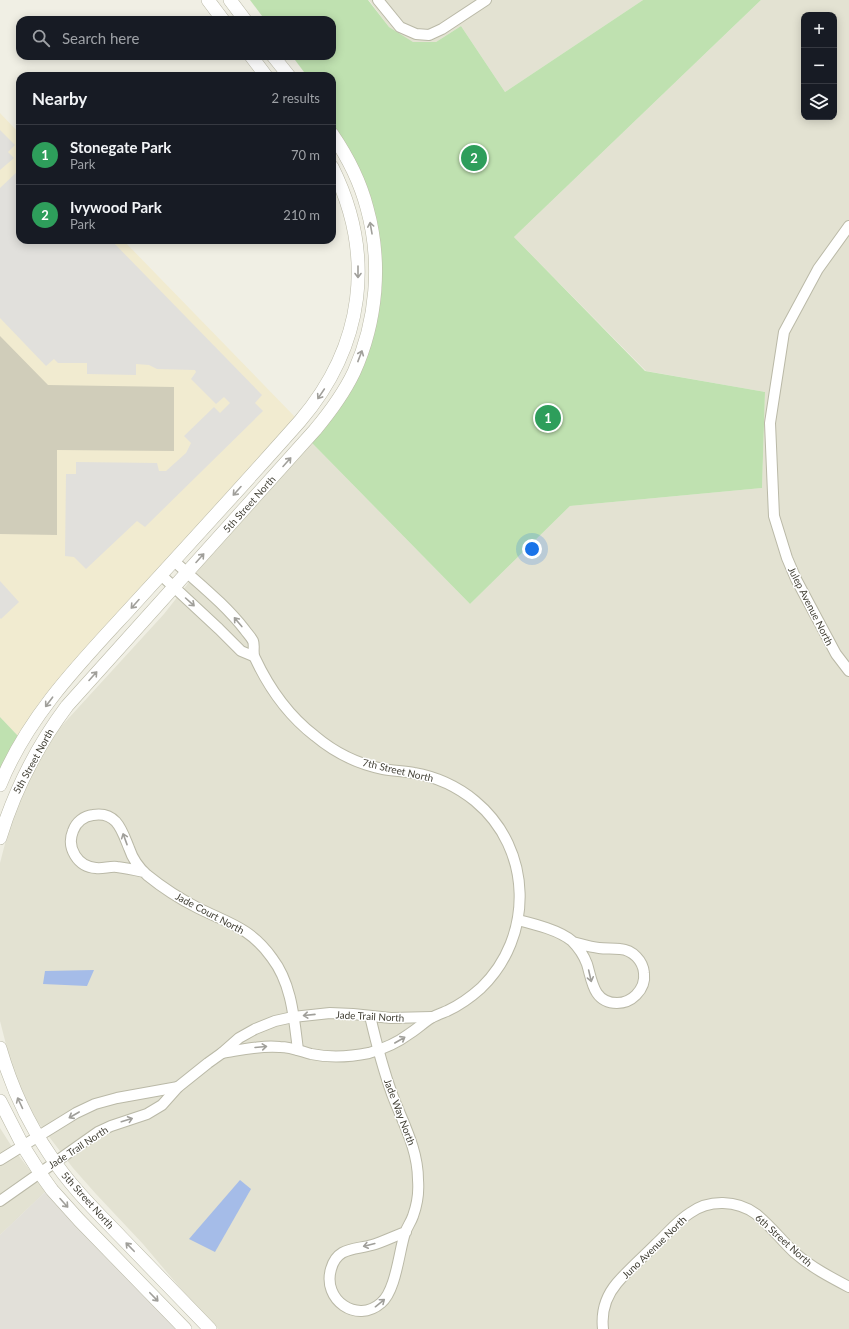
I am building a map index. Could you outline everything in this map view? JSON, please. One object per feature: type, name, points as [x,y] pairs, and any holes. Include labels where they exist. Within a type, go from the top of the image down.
[{"type":"street","points":[[208,0],[220,16]]},
{"type":"street","points":[[230,0],[242,16]]},
{"type":"street","points":[[378,0],[400,27],[416,34],[429,35],[442,29],[486,0]]},
{"type":"street","points":[[254,60],[263,72]]},
{"type":"street","points":[[276,60],[286,72]]},
{"type":"street","name":"5th Street North","points":[[0,838],[14,796],[23,776],[51,728],[77,694],[315,430],[345,389],[364,344],[371,319],[374,298],[375,252],[367,207],[360,185],[350,164],[336,141]]},
{"type":"street","name":"5th Street North","points":[[0,785],[20,746],[52,697],[312,407],[330,380],[343,352],[353,317],[356,301],[358,262],[354,227],[349,207],[336,175]]},
{"type":"street","name":"Julep Avenue North","points":[[849,226],[818,269],[784,332],[770,424],[774,516],[787,558],[796,579],[836,654],[849,671]]},
{"type":"street","name":"7th Street North","points":[[174,561],[227,609],[242,626],[253,641],[253,656],[284,706],[302,725],[322,742],[343,755],[365,764],[384,769],[417,773],[445,782],[468,795],[481,806],[502,832],[514,859],[518,874],[520,896],[518,920]]},
{"type":"street","points":[[161,575],[241,651],[253,656]]},
{"type":"street","name":"Jade Court North","points":[[144,872],[116,867],[96,868],[80,862],[75,856],[71,845],[71,836],[75,826],[83,818],[90,815],[98,814],[112,818],[121,828],[131,853],[144,872],[182,900],[238,926],[258,942],[273,959],[281,973],[288,991],[294,1017],[298,1050]]},
{"type":"street","points":[[518,920],[556,932],[573,942],[599,948],[622,949],[633,954],[639,960],[644,971],[644,982],[638,993],[630,1000],[618,1003],[610,1002],[598,995],[593,987],[584,958],[573,942]]},
{"type":"street","name":"Jade Trail North","points":[[222,1053],[266,1047],[280,1047],[333,1057],[354,1056],[392,1045],[432,1017],[446,1012],[465,1001],[486,983],[505,956],[514,936],[518,920]]},
{"type":"street","name":"Jade Trail North","points":[[0,1201],[93,1135],[105,1128],[146,1114],[162,1106],[178,1087],[246,1033],[275,1021],[294,1017],[330,1013],[391,1018],[432,1017]]},
{"type":"street","name":"Jade Way North","points":[[370,1016],[390,1090],[411,1140],[417,1164],[418,1181],[416,1203],[388,1295],[374,1308],[363,1311],[351,1309],[338,1302],[331,1291],[329,1279],[332,1264],[337,1258],[349,1250],[372,1245],[406,1232]]},
{"type":"street","name":"5th Street North","points":[[0,1048],[14,1090],[38,1137],[54,1162],[87,1202],[210,1329]]},
{"type":"street","name":"Jade Trail North","points":[[0,1160],[76,1113],[95,1104],[117,1098],[178,1087]]},
{"type":"street","name":"5th Street North","points":[[0,1101],[23,1146],[52,1190],[74,1215],[185,1329]]},
{"type":"street","name":"Juno Avenue North","points":[[603,1329],[602,1316],[604,1307],[614,1286],[686,1216],[700,1207],[712,1204],[728,1203],[740,1206]]},
{"type":"street","name":"6th Street North","points":[[740,1206],[749,1209],[757,1215],[808,1264],[849,1287]]},
{"type":"shaded area","points":[[369,0],[643,0],[505,92],[461,26],[436,42],[413,42],[407,40],[389,27]]},
{"type":"shaded area","points":[[761,0],[849,0],[849,1329],[218,1329],[192,1302],[143,1244],[73,1168],[37,1121],[16,1077],[0,1021],[0,863],[16,809],[36,765],[56,732],[164,614],[208,558],[312,443],[470,604],[570,506],[762,488],[765,392],[646,371],[514,237]]},
{"type":"shaded area","points":[[0,113],[16,130],[16,244],[127,244],[295,417],[60,678],[41,700],[18,736],[0,717]]},
{"type":"shaded area","points":[[0,130],[15,145],[8,152],[14,158],[0,170]]},
{"type":"shaded area","points":[[16,173],[16,244],[115,244],[262,395],[255,403],[263,411],[145,527],[137,521],[86,569],[74,557],[65,556],[66,474],[76,474],[76,462],[157,463],[159,471],[166,471],[186,453],[191,443],[184,436],[214,407],[220,413],[230,403],[224,397],[216,404],[191,379],[196,372],[195,370],[157,369],[149,365],[136,364],[136,375],[87,374],[87,363],[58,363],[54,359],[46,366],[0,318],[0,188]]},
{"type":"shaded area","points":[[0,581],[19,602],[1,619],[0,618]]},
{"type":"shaded area","points":[[0,1128],[12,1147],[46,1191],[0,1235]]},
{"type":"shaded area","points":[[46,1191],[177,1329],[0,1329],[0,1235]]},
{"type":"green space","points":[[250,0],[368,0],[389,27],[413,42],[436,42],[461,26],[505,92],[643,0],[761,0],[514,237],[645,371],[765,392],[762,488],[570,506],[470,604],[312,443],[350,393],[363,365],[378,317],[382,287],[381,246],[377,222],[369,192],[336,130],[336,72],[304,72],[295,60],[336,60],[336,16],[262,16]]},
{"type":"green space","points":[[0,717],[18,736],[0,770]]},
{"type":"water","points":[[94,970],[87,986],[43,984],[45,971]]},
{"type":"water","points":[[240,1180],[251,1189],[215,1252],[189,1239]]},
{"type":"building","points":[[0,336],[48,385],[174,387],[174,451],[57,450],[57,535],[0,534]]},
{"type":"place","name":"Ivywood Park","points":[[474,158]]},
{"type":"place","name":"Stonegate Park","points":[[548,418]]}]
